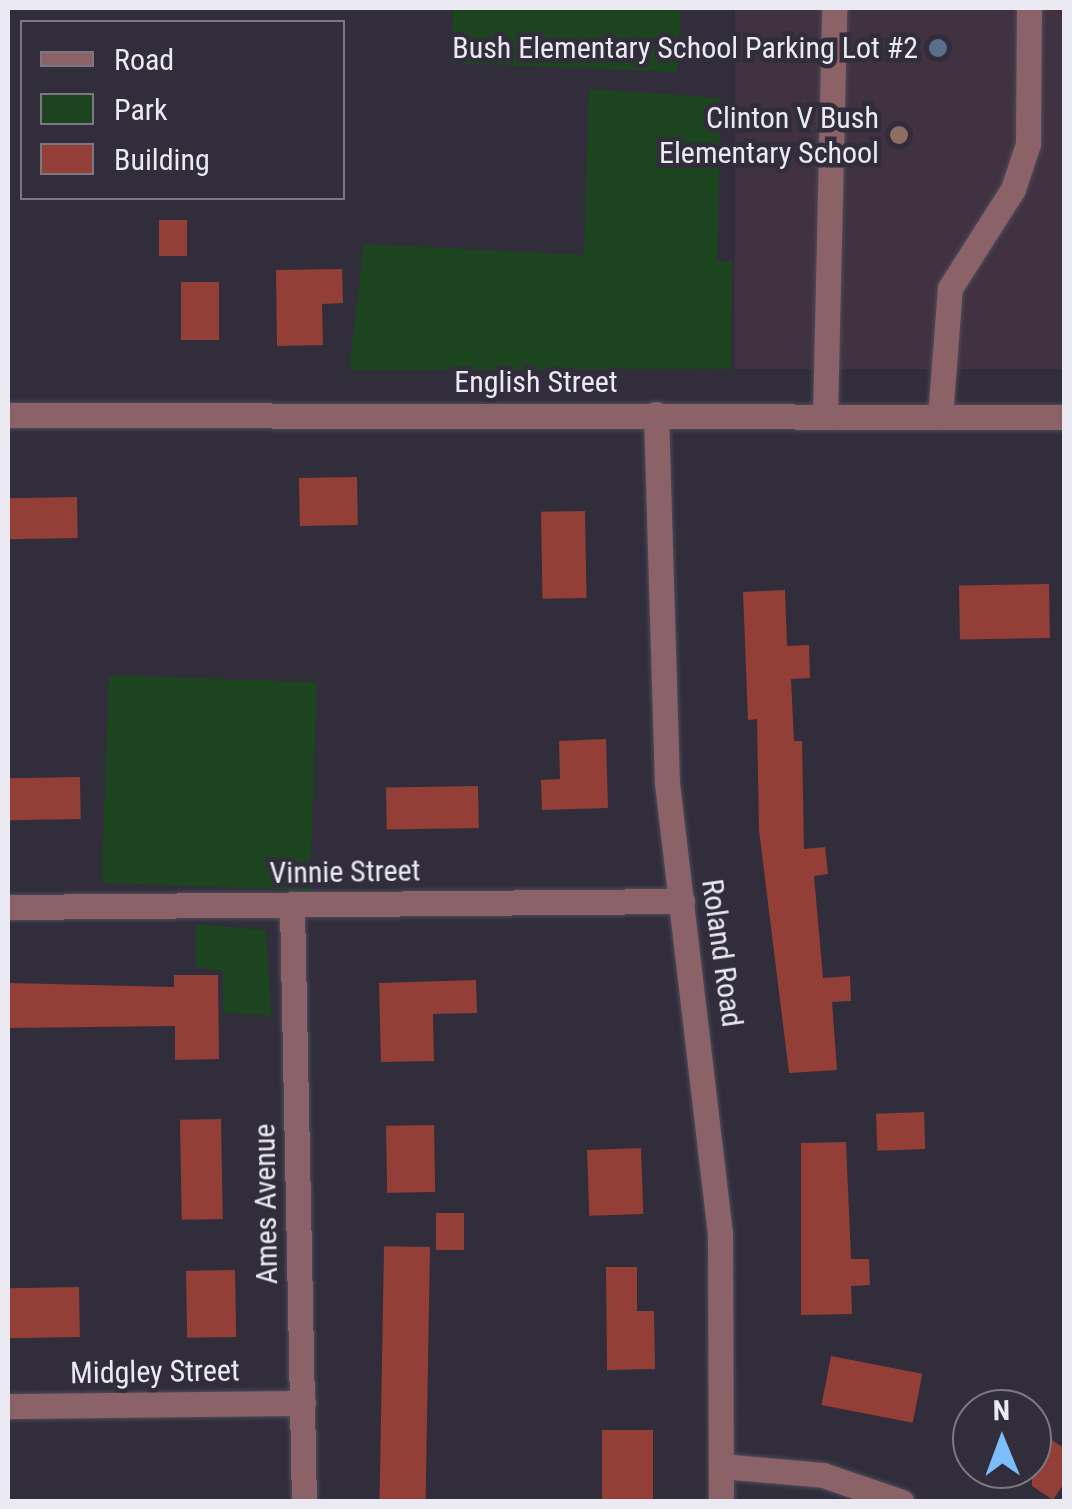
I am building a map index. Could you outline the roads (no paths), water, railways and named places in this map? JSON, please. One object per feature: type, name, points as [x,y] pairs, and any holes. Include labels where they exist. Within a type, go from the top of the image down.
[{"type":"street","points":[[825,416],[834,8]]},
{"type":"street","points":[[940,417],[950,288],[1013,188],[1028,144],[1028,8]]},
{"type":"street","name":"Roland Road","points":[[656,414],[661,708],[720,1234],[721,1502]]},
{"type":"street","name":"English Street","points":[[8,415],[1064,417]]},
{"type":"street","name":"Vinnie Street","points":[[8,908],[682,901]]},
{"type":"street","name":"Ames Avenue","points":[[292,906],[304,1502]]},
{"type":"street","name":"Midgley Street","points":[[8,1406],[303,1403]]},
{"type":"street","points":[[721,1466],[823,1475],[902,1502]]},
{"type":"place","name":"Bush Elementary School Parking Lot #2","points":[[938,48]]},
{"type":"place","name":"Clinton V Bush Elementary School","points":[[899,135]]}]
